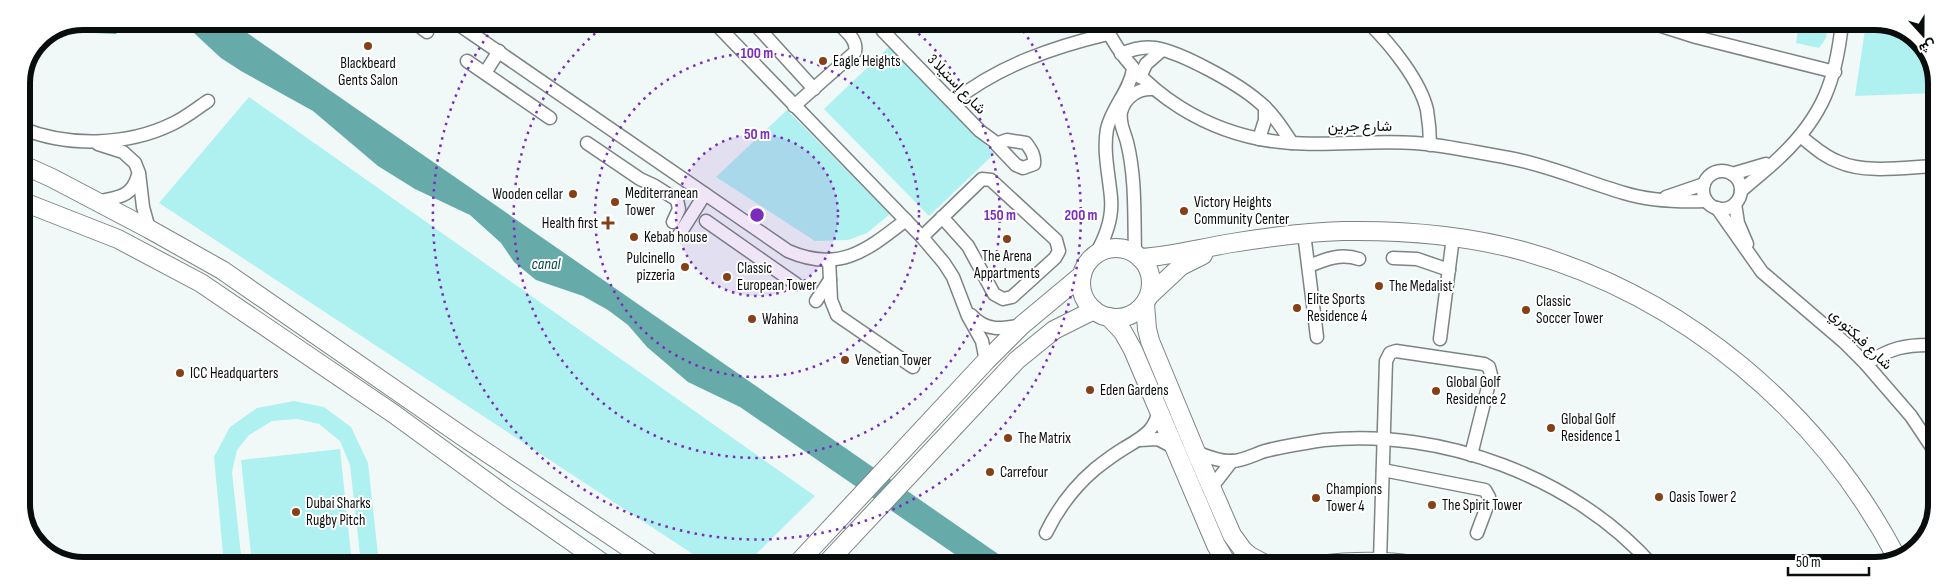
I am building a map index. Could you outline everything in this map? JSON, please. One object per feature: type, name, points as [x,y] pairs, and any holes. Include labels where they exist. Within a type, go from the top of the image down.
[{"type":"street","points":[[467,30],[788,251],[811,258],[829,260],[842,258],[863,251],[906,220]]},
{"type":"street","points":[[722,30],[906,220],[944,263],[953,278],[971,322],[982,341],[986,361]]},
{"type":"street","points":[[760,30],[814,89]]},
{"type":"street","points":[[794,106],[855,52],[856,48],[853,40],[844,30]]},
{"type":"street","name":"شارع إستيلا 3","points":[[882,30],[980,131],[996,144]]},
{"type":"street","points":[[953,102],[986,79],[1009,67],[1101,30]]},
{"type":"street","name":"شارع جرين","points":[[1107,30],[1121,54],[1153,89],[1198,117],[1226,130],[1259,139],[1292,143],[1379,142],[1430,145],[1521,160],[1624,193],[1656,199],[1711,204]]},
{"type":"street","points":[[1375,30],[1394,53],[1420,91],[1428,118],[1430,145]]},
{"type":"street","points":[[1674,30],[1835,72]]},
{"type":"street","points":[[1780,158],[1764,165],[1732,174],[1719,172],[1713,174],[1704,184],[1703,190],[1711,204],[1723,209],[1735,204],[1741,191],[1780,158],[1800,136],[1827,94],[1835,72],[1841,30]]},
{"type":"street","points":[[1121,54],[1141,48],[1162,50],[1178,55],[1231,82],[1265,107],[1292,143]]},
{"type":"street","points":[[1094,257],[1104,240],[1109,222],[1111,200],[1105,147],[1108,126],[1115,106],[1130,81],[1150,58],[1162,50]]},
{"type":"street","points":[[485,73],[499,51]]},
{"type":"street","points":[[467,61],[550,118]]},
{"type":"street","points":[[1153,89],[1138,91],[1130,96],[1122,111],[1121,126],[1129,155],[1134,192],[1138,256],[1150,275],[1151,286],[1147,300],[1147,329],[1150,341],[1211,488],[1237,543],[1252,557]]},
{"type":"street","points":[[30,132],[62,140],[88,142],[128,137],[158,130],[183,118],[208,101]]},
{"type":"street","points":[[1259,139],[1265,120],[1265,107]]},
{"type":"street","points":[[1800,136],[1830,158],[1848,166],[1867,168],[1928,166]]},
{"type":"street","points":[[88,142],[123,152],[135,162],[139,173],[143,207],[150,228]]},
{"type":"street","points":[[587,143],[640,179],[675,198],[679,203],[679,210],[673,222]]},
{"type":"street","points":[[1106,158],[1117,153],[1129,155]]},
{"type":"street","points":[[652,184],[665,166]]},
{"type":"street","points":[[30,168],[150,228],[244,284],[442,422],[643,557]]},
{"type":"street","points":[[97,202],[130,192],[136,184],[139,173]]},
{"type":"street","points":[[1732,174],[1740,185],[1741,191]]},
{"type":"street","points":[[922,237],[942,217],[982,179],[989,179],[1056,240],[1059,247],[1058,254],[1012,297],[998,298],[992,291],[968,246],[942,217]]},
{"type":"street","name":"شارع جرين","points":[[1656,199],[1704,184]]},
{"type":"street","points":[[679,235],[705,194]]},
{"type":"street","name":"شارع فيكتوري","points":[[1711,204],[1769,279],[1844,342],[1866,364],[1911,416],[1928,442]]},
{"type":"street","name":"شارع فيكتوري","points":[[1735,204],[1738,223],[1753,260]]},
{"type":"street","points":[[30,205],[118,239],[201,282],[394,414],[594,557]]},
{"type":"street","points":[[727,236],[739,218]]},
{"type":"street","points":[[706,221],[796,284]]},
{"type":"street","points":[[804,557],[986,361],[1022,325],[1082,276],[1089,262],[1102,252],[1118,249],[1138,256],[1172,255],[1231,243],[1304,234],[1376,231],[1453,237],[1522,251],[1585,273],[1628,292],[1700,334],[1764,385],[1803,423],[1859,494],[1894,553]]},
{"type":"street","points":[[1304,234],[1317,337]]},
{"type":"street","points":[[1440,339],[1453,237]]},
{"type":"street","points":[[833,557],[1029,349],[1061,326],[1102,314],[1119,318],[1129,316],[1138,311],[1181,266],[1231,243]]},
{"type":"street","points":[[1309,266],[1337,257],[1359,259]]},
{"type":"street","points":[[1393,258],[1417,259],[1449,270]]},
{"type":"street","points":[[829,260],[832,305],[837,315],[913,367]]},
{"type":"street","points":[[1082,276],[1083,294],[1102,314],[1117,325],[1129,341],[1216,545],[1223,557]]},
{"type":"street","points":[[816,301],[830,280]]},
{"type":"street","points":[[967,309],[978,322],[994,329],[1022,325]]},
{"type":"street","points":[[1866,364],[1881,354],[1900,347],[1928,345]]},
{"type":"street","points":[[1380,557],[1386,361],[1390,353],[1396,352],[1484,364],[1489,367],[1491,375],[1471,455]]},
{"type":"street","points":[[1046,533],[1054,515],[1080,483],[1109,458],[1139,440],[1153,427],[1158,407]]},
{"type":"street","points":[[394,414],[426,430],[433,430],[442,422]]},
{"type":"street","points":[[1196,452],[1232,461],[1295,445],[1355,438],[1419,443],[1471,455],[1519,472],[1580,504],[1608,523],[1634,545],[1644,557]]},
{"type":"street","points":[[1139,440],[1158,439],[1175,448]]},
{"type":"street","points":[[1211,488],[1232,461]]},
{"type":"street","points":[[1383,470],[1485,490],[1489,501],[1477,533]]},
{"type":"shaded area","points":[[1798,30],[1828,30],[1826,38],[1819,48],[1796,43]]},
{"type":"shaded area","points":[[1865,30],[1882,30],[1898,36],[1898,60],[1923,60],[1927,72],[1928,93],[1855,96]]},
{"type":"shaded area","points":[[892,44],[994,154],[929,216],[824,109]]},
{"type":"shaded area","points":[[249,97],[815,496],[753,557],[697,557],[159,203]]},
{"type":"shaded area","points":[[787,110],[890,214],[867,233],[848,240],[815,241],[716,177]]},
{"type":"shaded area","points":[[294,401],[324,407],[351,427],[368,463],[378,557],[360,557],[350,465],[340,441],[319,424],[297,419],[272,421],[249,435],[237,450],[232,472],[241,557],[223,557],[214,457],[230,427],[257,408]]},
{"type":"shaded area","name":"Dubai Sharks Rugby Pitch","points":[[340,449],[351,557],[251,557],[241,460]]},
{"type":"water","points":[[92,30],[119,30],[116,34],[94,33]]},
{"type":"water","name":"canal","points":[[191,30],[243,30],[1002,557],[958,557],[740,407],[688,382],[647,347],[628,325],[608,310],[583,296],[536,280],[514,262],[501,243],[470,215],[415,189],[378,166],[313,111],[221,58]]},
{"type":"place","name":"Blackbeard Gents Salon","points":[[368,46]]},
{"type":"place","name":"Eagle Heights","points":[[823,61]]},
{"type":"place","name":"Wooden cellar","points":[[573,194]]},
{"type":"place","name":"Mediterranean Tower","points":[[615,202]]},
{"type":"place","name":"Victory Heights Community Center","points":[[1184,211]]},
{"type":"place","name":"Health first","points":[[608,223]]},
{"type":"place","name":"Kebab house","points":[[634,237]]},
{"type":"place","name":"The Arena Appartments","points":[[1007,239]]},
{"type":"place","name":"Pulcinello pizzeria","points":[[685,267]]},
{"type":"place","name":"Classic European Tower","points":[[727,277]]},
{"type":"place","name":"The Medalist","points":[[1379,286]]},
{"type":"place","name":"Elite Sports Residence 4","points":[[1297,308]]},
{"type":"place","name":"Classic Soccer Tower","points":[[1526,310]]},
{"type":"place","name":"Wahina","points":[[752,319]]},
{"type":"place","name":"Venetian Tower","points":[[845,360]]},
{"type":"place","name":"ICC Headquarters","points":[[180,373]]},
{"type":"place","name":"Eden Gardens","points":[[1090,390]]},
{"type":"place","name":"Global Golf Residence 2","points":[[1436,391]]},
{"type":"place","name":"Global Golf Residence 1","points":[[1551,428]]},
{"type":"place","name":"The Matrix","points":[[1008,438]]},
{"type":"place","name":"Carrefour","points":[[990,472]]},
{"type":"place","name":"Oasis Tower 2","points":[[1659,497]]},
{"type":"place","name":"Champions Tower 4","points":[[1316,498]]},
{"type":"place","name":"The Spirit Tower","points":[[1432,505]]},
{"type":"place","name":"Dubai Sharks Rugby Pitch","points":[[296,512]]}]
